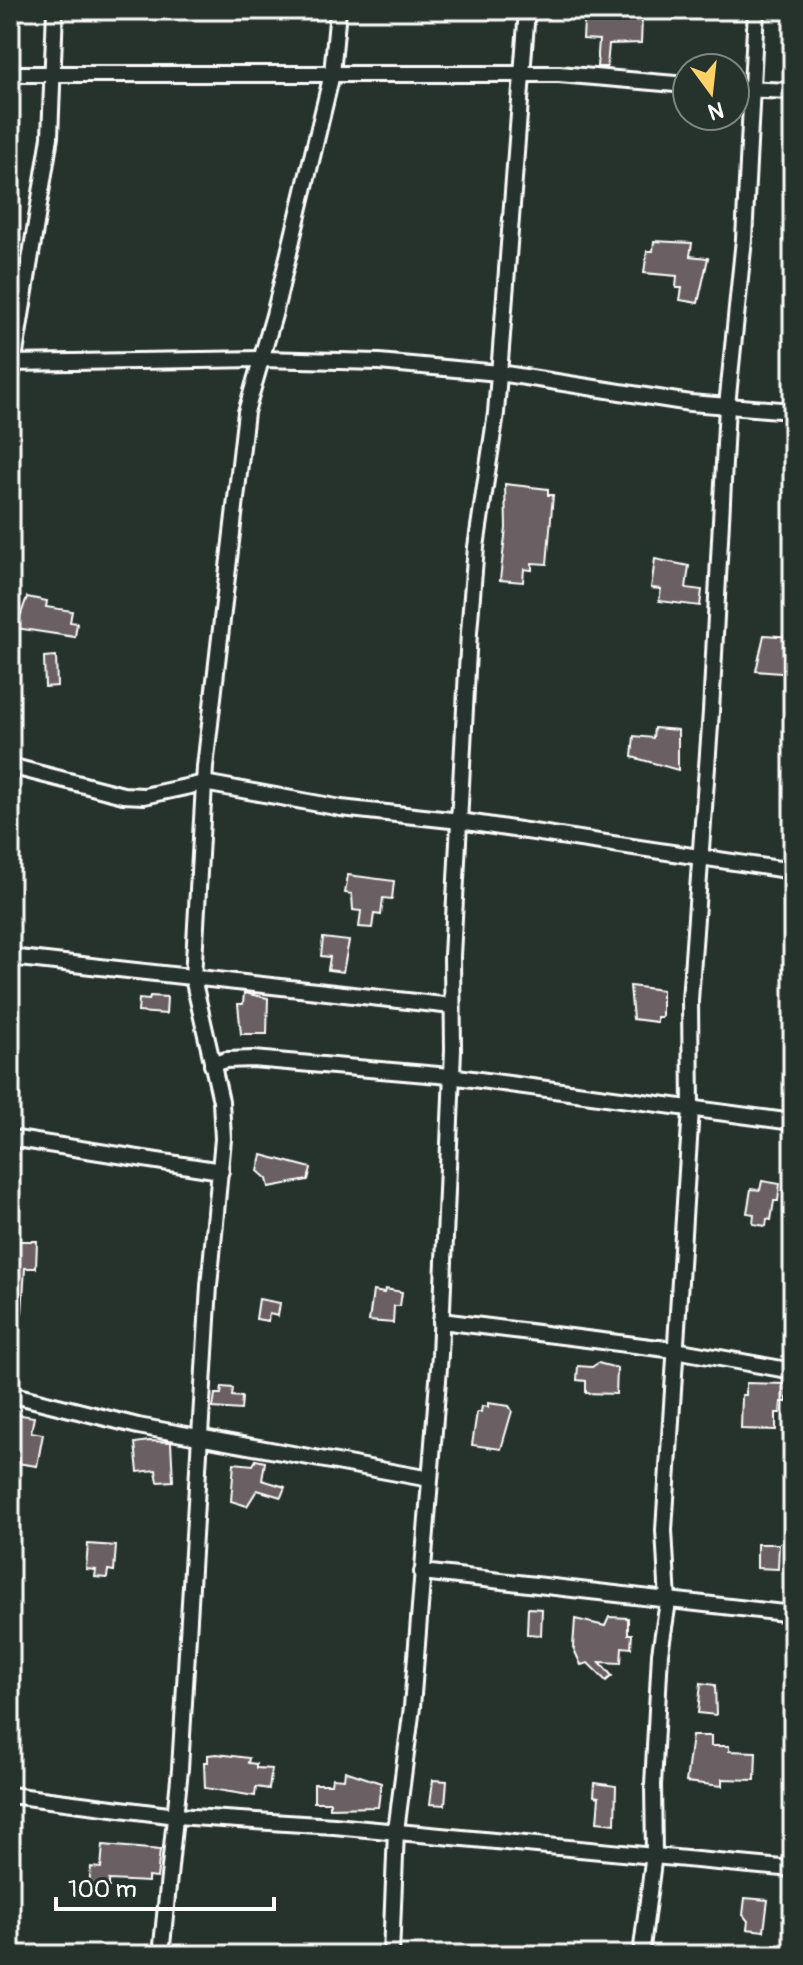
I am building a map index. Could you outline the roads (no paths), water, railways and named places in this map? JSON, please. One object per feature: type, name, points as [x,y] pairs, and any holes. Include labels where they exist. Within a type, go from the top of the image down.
[{"type":"street","points":[[10,384],[50,137],[50,72],[55,10]]},
{"type":"street","points":[[161,1955],[176,1816],[209,1286],[221,1171],[221,1101],[193,978],[204,783],[246,412],[332,74],[338,10]]},
{"type":"street","points":[[391,1955],[396,1831],[412,1707],[441,1321],[471,603],[499,373],[527,10]]},
{"type":"street","points":[[641,1955],[654,1854],[653,1785],[660,1653],[668,1602],[664,1530],[691,1109],[690,1000],[702,856],[727,406],[744,239],[756,10]]},
{"type":"street","points":[[10,74],[521,74],[671,84]]},
{"type":"street","points":[[753,90],[793,91]]},
{"type":"street","points":[[11,363],[261,359],[379,362],[499,373],[727,406],[793,411]]},
{"type":"street","points":[[10,766],[136,797],[204,783],[341,808],[460,821],[793,871]]},
{"type":"street","points":[[10,957],[452,1006]]},
{"type":"street","points":[[212,1065],[226,1060],[253,1059],[450,1076],[793,1122]]},
{"type":"street","points":[[10,1138],[221,1171]]},
{"type":"street","points":[[441,1321],[675,1350],[793,1371]]},
{"type":"street","points":[[10,1394],[200,1437],[430,1479]]},
{"type":"street","points":[[422,1572],[793,1614]]},
{"type":"street","points":[[10,1795],[176,1816],[396,1831],[793,1869]]}]
